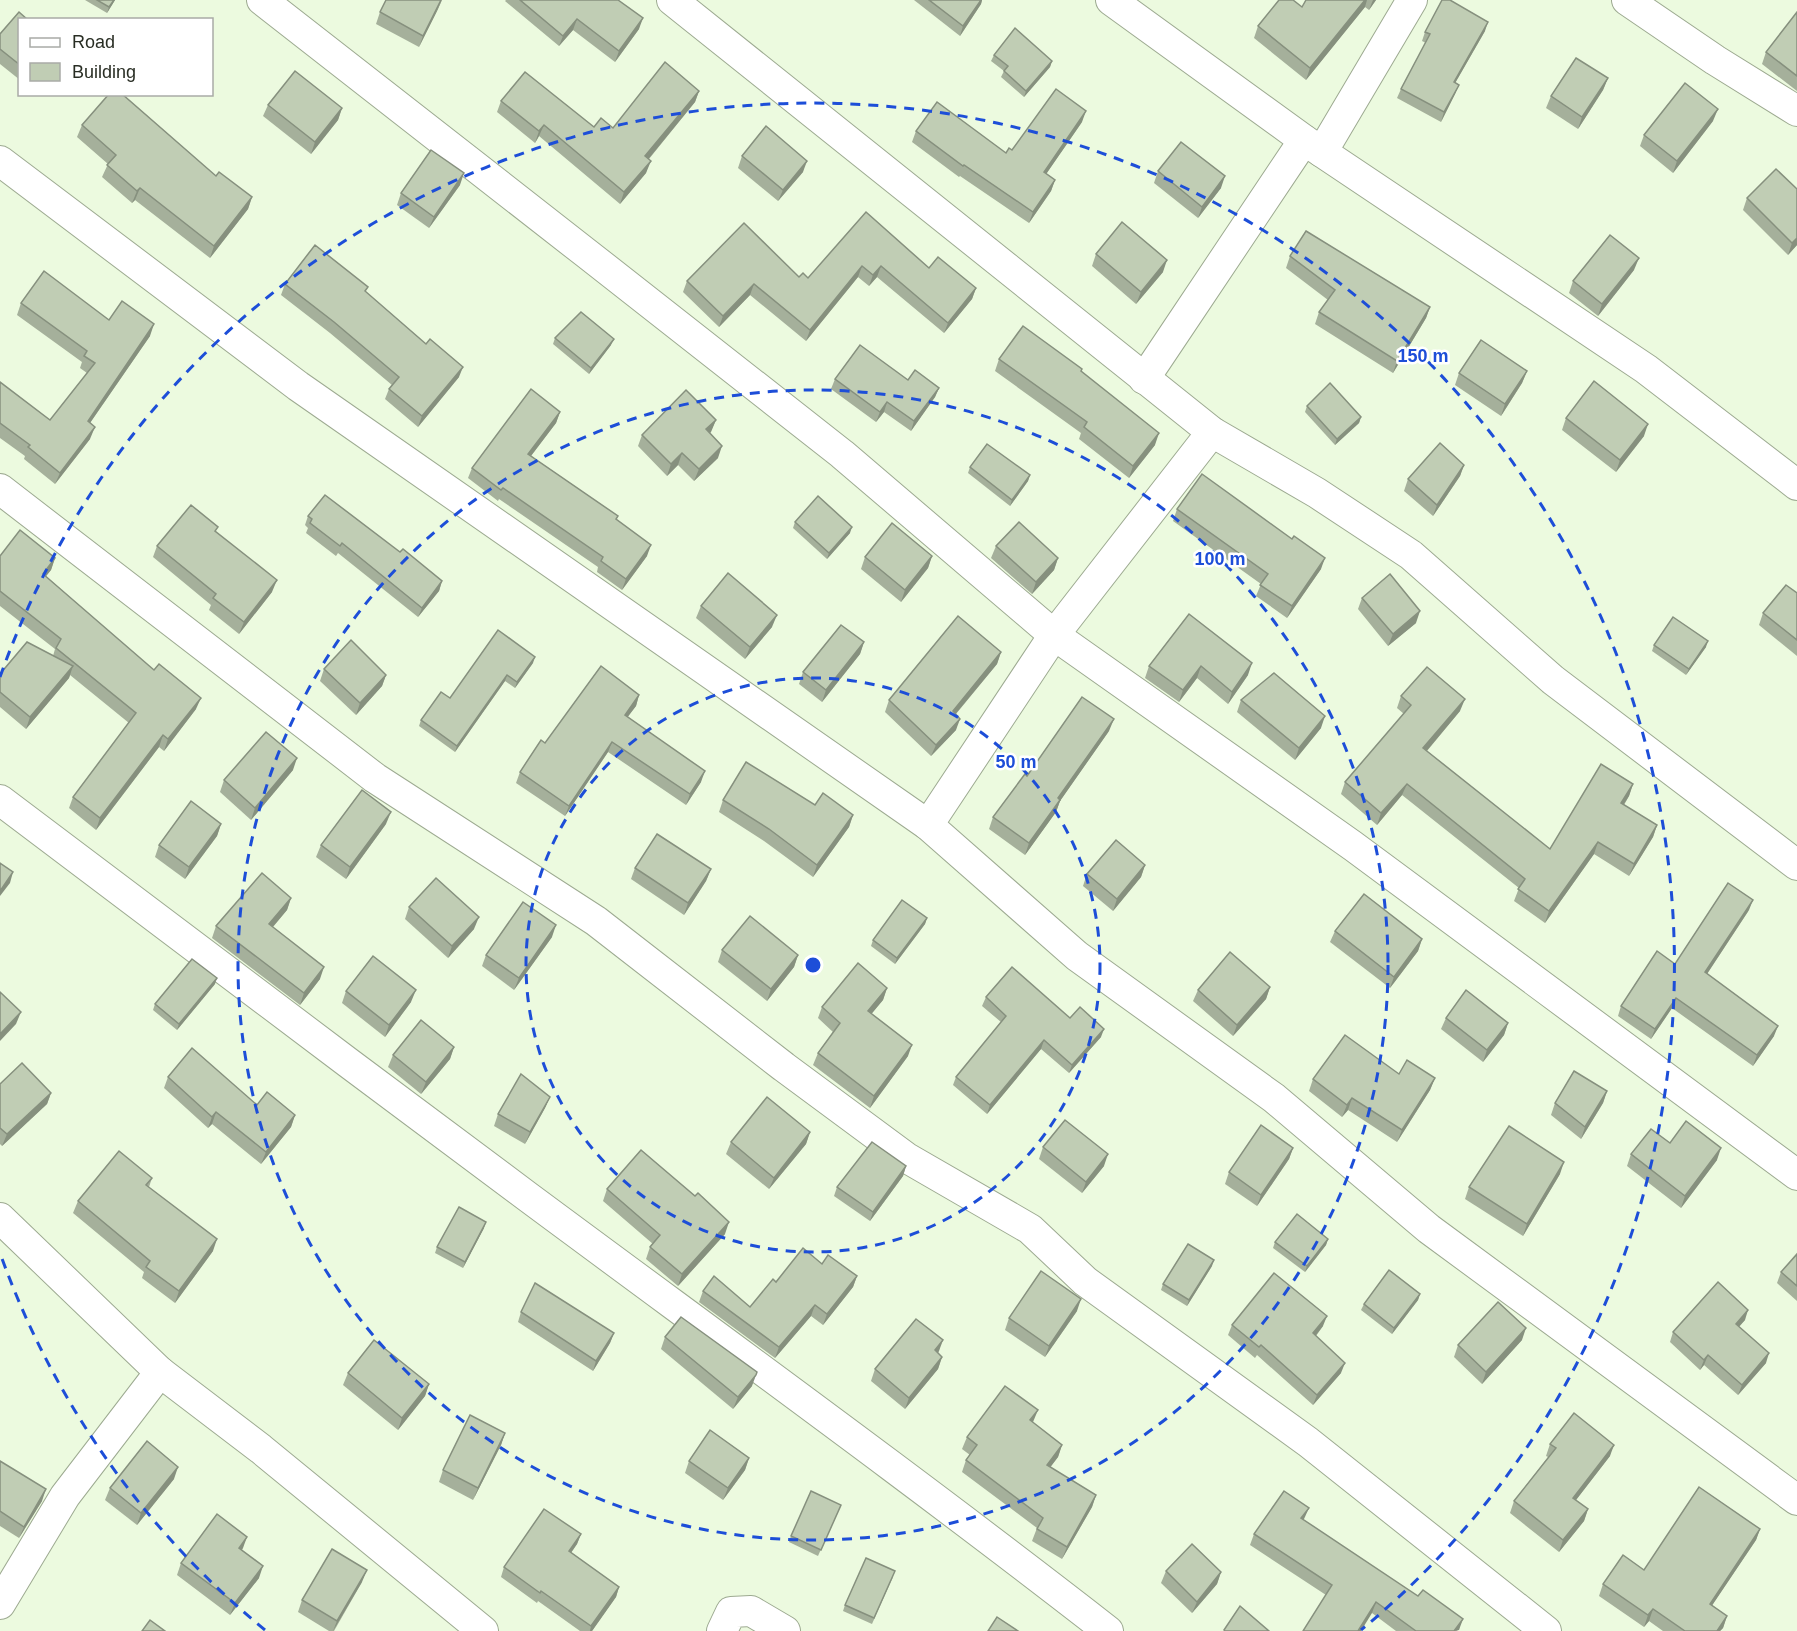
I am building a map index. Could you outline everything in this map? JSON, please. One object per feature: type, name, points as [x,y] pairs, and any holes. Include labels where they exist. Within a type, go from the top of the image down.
[{"type":"street","points":[[262,0],[842,454],[1054,635],[1353,846],[1797,1175]]},
{"type":"street","points":[[672,0],[1212,432],[1317,493],[1411,555],[1553,680],[1797,865]]},
{"type":"street","points":[[1111,0],[1313,146],[1646,369],[1797,485]]},
{"type":"street","points":[[1144,379],[1313,146],[1412,0]]},
{"type":"street","points":[[1627,0],[1715,60],[1797,111]]},
{"type":"street","points":[[0,161],[298,386],[928,825],[1077,956],[1274,1098],[1429,1229],[1797,1500]]},
{"type":"street","points":[[928,825],[1054,635],[1212,432]]},
{"type":"street","points":[[0,489],[375,778],[596,921],[784,1067],[907,1158],[1030,1229],[1085,1281],[1308,1442],[1546,1631]]},
{"type":"street","points":[[0,800],[345,1062],[814,1407],[1108,1631]]},
{"type":"street","points":[[0,1218],[160,1372],[261,1449],[483,1631]]},
{"type":"street","points":[[0,1604],[65,1496],[160,1372]]},
{"type":"street","points":[[722,1631],[731,1612],[751,1611],[785,1631]]},
{"type":"building","points":[[97,0],[114,0],[109,7]]},
{"type":"building","points":[[386,0],[441,0],[423,36],[380,12]]},
{"type":"building","points":[[520,0],[618,0],[643,18],[619,51],[577,19],[563,36]]},
{"type":"building","points":[[929,0],[981,0],[963,26]]},
{"type":"building","points":[[1279,0],[1293,0],[1302,7],[1306,0],[1365,0],[1310,68],[1258,26]]},
{"type":"building","points":[[1442,0],[1450,0],[1488,22],[1454,82],[1459,85],[1444,112],[1401,89],[1430,34],[1425,32]]},
{"type":"building","points":[[19,12],[26,18],[18,18],[18,63],[0,49],[0,34]]},
{"type":"building","points":[[1797,12],[1797,76],[1766,52]]},
{"type":"building","points":[[1015,28],[1052,61],[1026,91],[1004,71],[1008,66],[994,55]]},
{"type":"building","points":[[1576,58],[1608,78],[1582,117],[1551,96]]},
{"type":"building","points":[[665,62],[699,91],[645,156],[651,161],[624,192],[544,125],[539,131],[501,101],[525,72],[594,127],[601,118],[613,128]]},
{"type":"building","points":[[295,71],[342,108],[315,142],[268,105]]},
{"type":"building","points":[[1685,83],[1718,109],[1677,161],[1644,135]]},
{"type":"building","points":[[1056,89],[1086,111],[1044,172],[1055,180],[1033,212],[963,166],[916,131],[937,102],[1006,153],[1009,148],[1012,150]]},
{"type":"building","points":[[107,96],[124,96],[216,176],[219,172],[252,197],[214,246],[140,188],[137,191],[107,165],[116,155],[82,125]]},
{"type":"building","points":[[766,126],[807,161],[783,190],[742,156]]},
{"type":"building","points":[[1181,142],[1225,176],[1202,207],[1158,171]]},
{"type":"building","points":[[431,150],[464,173],[434,217],[401,193]]},
{"type":"building","points":[[1776,169],[1797,189],[1797,238],[1792,243],[1747,198]]},
{"type":"building","points":[[866,212],[929,268],[938,257],[976,288],[948,323],[881,266],[873,275],[862,266],[810,330],[754,284],[723,316],[687,281],[744,223],[799,277],[803,273],[808,278]]},
{"type":"building","points":[[1122,222],[1167,260],[1141,292],[1096,254]]},
{"type":"building","points":[[1306,231],[1430,307],[1397,361],[1319,312],[1335,290],[1290,256]]},
{"type":"building","points":[[1610,235],[1639,258],[1602,304],[1573,281]]},
{"type":"building","points":[[315,245],[368,287],[365,291],[426,344],[430,339],[463,367],[422,416],[389,389],[399,377],[285,284]]},
{"type":"building","points":[[44,271],[109,320],[122,301],[154,324],[88,421],[95,427],[60,473],[28,447],[30,445],[0,423],[0,382],[50,420],[95,363],[84,356],[87,351],[21,303]]},
{"type":"building","points":[[581,312],[614,339],[591,368],[555,338]]},
{"type":"building","points":[[1023,326],[1082,369],[1081,371],[1159,433],[1133,466],[1084,427],[1087,422],[999,359]]},
{"type":"building","points":[[1481,340],[1527,371],[1505,404],[1459,373]]},
{"type":"building","points":[[860,345],[908,380],[915,370],[939,388],[914,421],[887,402],[880,412],[835,379]]},
{"type":"building","points":[[1594,381],[1648,424],[1620,460],[1566,418]]},
{"type":"building","points":[[1330,383],[1361,417],[1337,439],[1307,406]]},
{"type":"building","points":[[531,389],[560,412],[528,454],[618,516],[616,519],[651,545],[626,579],[601,561],[603,557],[503,488],[501,490],[472,468]]},
{"type":"building","points":[[686,390],[716,420],[706,429],[722,446],[699,469],[682,453],[671,464],[642,435]]},
{"type":"building","points":[[1440,443],[1464,465],[1437,505],[1408,479]]},
{"type":"building","points":[[987,444],[1030,475],[1012,500],[970,467]]},
{"type":"building","points":[[1202,474],[1292,539],[1294,536],[1325,558],[1292,606],[1260,585],[1268,574],[1177,509]]},
{"type":"building","points":[[325,495],[400,552],[403,549],[442,581],[422,608],[342,543],[340,546],[310,523],[312,519],[308,516]]},
{"type":"building","points":[[818,496],[852,527],[829,553],[795,522]]},
{"type":"building","points":[[191,505],[218,527],[215,531],[277,580],[244,622],[213,598],[216,594],[157,546]]},
{"type":"building","points":[[1019,522],[1058,558],[1036,582],[996,546]]},
{"type":"building","points":[[892,523],[932,556],[905,590],[865,557]]},
{"type":"building","points":[[20,530],[55,558],[43,574],[154,670],[159,664],[201,698],[168,739],[163,735],[100,818],[73,797],[136,713],[56,648],[61,639],[0,591],[0,556]]},
{"type":"building","points":[[728,573],[777,615],[750,647],[701,606]]},
{"type":"building","points":[[1390,574],[1420,611],[1393,634],[1362,598]]},
{"type":"building","points":[[1786,585],[1797,593],[1797,640],[1763,613]]},
{"type":"building","points":[[1189,614],[1252,663],[1232,692],[1201,666],[1183,690],[1149,666]]},
{"type":"building","points":[[958,616],[1001,652],[953,711],[960,719],[936,745],[889,700]]},
{"type":"building","points":[[1673,617],[1708,641],[1689,669],[1654,645]]},
{"type":"building","points":[[841,625],[864,642],[826,690],[803,672]]},
{"type":"building","points":[[498,630],[535,657],[517,682],[507,675],[457,746],[421,720],[441,692],[450,698]]},
{"type":"building","points":[[351,640],[386,675],[360,703],[324,669]]},
{"type":"building","points":[[27,642],[73,666],[30,717],[0,692],[0,674]]},
{"type":"building","points":[[601,666],[639,695],[625,715],[705,771],[690,794],[612,742],[569,806],[520,772],[541,740],[545,743]]},
{"type":"building","points":[[1427,667],[1465,699],[1423,748],[1550,849],[1601,764],[1633,784],[1621,803],[1657,825],[1634,864],[1598,842],[1549,911],[1518,889],[1525,879],[1407,784],[1381,813],[1345,782],[1411,705],[1401,696]]},
{"type":"building","points":[[1274,673],[1325,716],[1299,748],[1241,700]]},
{"type":"building","points":[[1082,697],[1114,719],[1029,843],[993,817],[1025,774],[1027,776]]},
{"type":"building","points":[[266,732],[297,758],[255,808],[224,780]]},
{"type":"building","points":[[746,762],[815,805],[823,793],[853,815],[817,865],[769,829],[723,800]]},
{"type":"building","points":[[362,790],[391,812],[350,867],[321,845]]},
{"type":"building","points":[[191,801],[221,824],[189,867],[159,845]]},
{"type":"building","points":[[657,834],[711,869],[688,903],[635,868]]},
{"type":"building","points":[[1116,840],[1145,865],[1117,899],[1087,874]]},
{"type":"building","points":[[0,863],[13,872],[0,891]]},
{"type":"building","points":[[262,873],[291,898],[269,924],[324,967],[304,993],[216,926]]},
{"type":"building","points":[[436,878],[479,917],[452,946],[409,907]]},
{"type":"building","points":[[1728,883],[1753,900],[1705,972],[1778,1026],[1757,1055],[1676,998],[1655,1029],[1621,1006],[1657,951],[1675,964]]},
{"type":"building","points":[[1364,894],[1422,939],[1394,977],[1335,931]]},
{"type":"building","points":[[902,900],[927,918],[897,958],[873,940]]},
{"type":"building","points":[[523,902],[556,925],[519,978],[486,955]]},
{"type":"building","points":[[750,916],[798,955],[771,989],[722,950]]},
{"type":"building","points":[[1230,952],[1270,987],[1237,1025],[1198,990]]},
{"type":"building","points":[[373,956],[416,990],[389,1025],[346,991]]},
{"type":"building","points":[[192,959],[217,978],[179,1024],[155,1004]]},
{"type":"building","points":[[858,963],[887,988],[868,1011],[912,1045],[874,1096],[818,1053],[840,1023],[822,1007]]},
{"type":"building","points":[[1012,967],[1070,1018],[1080,1007],[1104,1029],[1072,1065],[1044,1040],[990,1105],[956,1077],[1006,1016],[986,997]]},
{"type":"building","points":[[1466,990],[1508,1023],[1487,1050],[1446,1018]]},
{"type":"building","points":[[0,992],[21,1012],[0,1034]]},
{"type":"building","points":[[421,1020],[454,1047],[426,1082],[393,1055]]},
{"type":"building","points":[[1345,1035],[1399,1074],[1407,1060],[1435,1078],[1402,1130],[1352,1098],[1347,1105],[1313,1079]]},
{"type":"building","points":[[192,1048],[257,1105],[267,1092],[295,1115],[266,1152],[216,1112],[212,1117],[168,1077]]},
{"type":"building","points":[[22,1063],[51,1093],[7,1134],[0,1128],[0,1084]]},
{"type":"building","points":[[1574,1071],[1607,1091],[1585,1127],[1555,1103]]},
{"type":"building","points":[[521,1074],[550,1097],[530,1132],[498,1114]]},
{"type":"building","points":[[767,1097],[810,1132],[774,1178],[731,1142]]},
{"type":"building","points":[[1065,1120],[1108,1154],[1086,1182],[1043,1147]]},
{"type":"building","points":[[1686,1121],[1721,1148],[1685,1196],[1631,1154],[1651,1129],[1670,1143]]},
{"type":"building","points":[[1261,1125],[1293,1148],[1261,1195],[1229,1172]]},
{"type":"building","points":[[1509,1126],[1564,1162],[1527,1224],[1469,1187]]},
{"type":"building","points":[[872,1142],[906,1166],[873,1212],[837,1187]]},
{"type":"building","points":[[641,1150],[695,1196],[698,1193],[729,1222],[682,1274],[650,1247],[660,1235],[607,1189]]},
{"type":"building","points":[[119,1151],[152,1178],[146,1185],[217,1239],[179,1291],[146,1267],[150,1261],[78,1201]]},
{"type":"building","points":[[459,1207],[486,1222],[465,1262],[437,1247]]},
{"type":"building","points":[[1297,1214],[1328,1239],[1307,1266],[1275,1242]]},
{"type":"building","points":[[1188,1244],[1214,1260],[1189,1300],[1163,1284]]},
{"type":"building","points":[[803,1248],[822,1264],[828,1255],[857,1276],[827,1314],[815,1305],[779,1347],[703,1291],[714,1276],[750,1307],[773,1279],[776,1282]]},
{"type":"building","points":[[1797,1254],[1797,1286],[1781,1272]]},
{"type":"building","points":[[1389,1270],[1420,1294],[1394,1328],[1364,1304]]},
{"type":"building","points":[[1041,1271],[1081,1299],[1049,1346],[1009,1318]]},
{"type":"building","points":[[1274,1273],[1327,1316],[1313,1333],[1345,1363],[1317,1395],[1261,1345],[1259,1347],[1232,1325]]},
{"type":"building","points":[[1718,1282],[1748,1310],[1736,1324],[1769,1353],[1742,1385],[1708,1355],[1704,1360],[1673,1332]]},
{"type":"building","points":[[535,1283],[614,1333],[596,1361],[521,1312]]},
{"type":"building","points":[[1498,1302],[1526,1328],[1486,1372],[1458,1345]]},
{"type":"building","points":[[681,1317],[757,1372],[738,1397],[665,1337]]},
{"type":"building","points":[[916,1319],[943,1340],[935,1350],[942,1357],[909,1398],[875,1369]]},
{"type":"building","points":[[374,1340],[429,1384],[402,1418],[348,1373]]},
{"type":"building","points":[[1005,1386],[1038,1410],[1030,1420],[1062,1445],[1047,1465],[1096,1495],[1067,1547],[1037,1529],[1043,1518],[966,1460],[977,1445],[967,1437]]},
{"type":"building","points":[[1574,1413],[1614,1445],[1573,1498],[1588,1509],[1563,1540],[1514,1501],[1556,1448],[1550,1444]]},
{"type":"building","points":[[470,1415],[505,1433],[478,1488],[443,1470]]},
{"type":"building","points":[[710,1430],[749,1458],[728,1488],[689,1461]]},
{"type":"building","points":[[147,1441],[178,1467],[141,1513],[110,1488]]},
{"type":"building","points":[[0,1461],[46,1489],[24,1527],[0,1511]]},
{"type":"building","points":[[1699,1487],[1760,1529],[1710,1604],[1727,1616],[1717,1631],[1685,1631],[1653,1609],[1648,1615],[1603,1584],[1623,1555],[1644,1570]]},
{"type":"building","points":[[811,1491],[841,1505],[821,1550],[791,1536]]},
{"type":"building","points":[[1284,1491],[1309,1508],[1301,1518],[1418,1596],[1423,1590],[1463,1619],[1454,1631],[1416,1631],[1376,1602],[1358,1631],[1303,1631],[1332,1585],[1254,1534]]},
{"type":"building","points":[[544,1509],[581,1534],[569,1551],[619,1587],[591,1626],[504,1567]]},
{"type":"building","points":[[217,1514],[247,1537],[239,1548],[263,1566],[235,1603],[181,1563]]},
{"type":"building","points":[[1192,1544],[1221,1572],[1197,1602],[1166,1571]]},
{"type":"building","points":[[332,1549],[367,1570],[337,1621],[302,1600]]},
{"type":"building","points":[[866,1558],[895,1571],[874,1618],[845,1605]]},
{"type":"building","points":[[1240,1606],[1269,1631],[1225,1631]]},
{"type":"building","points":[[997,1617],[1018,1631],[988,1631]]},
{"type":"building","points":[[150,1620],[165,1631],[142,1631]]}]
